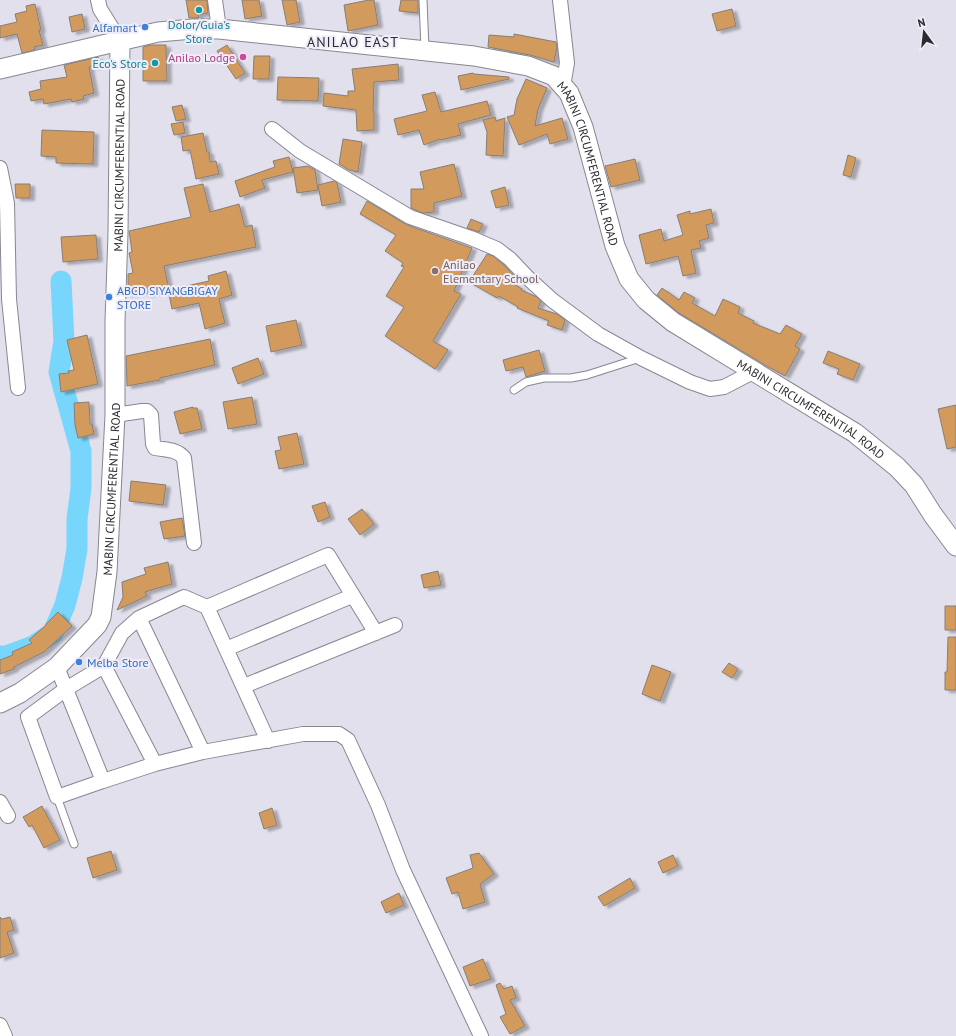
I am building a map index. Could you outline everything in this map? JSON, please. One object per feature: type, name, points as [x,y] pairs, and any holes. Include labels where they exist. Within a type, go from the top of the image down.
[{"type":"main road","name":"MABINI CIRCUMFERENTIAL ROAD","points":[[0,703],[20,693],[57,667],[97,625],[101,617],[107,572],[115,415],[120,41],[158,32],[193,29],[219,29],[474,56],[528,66],[554,76],[569,93],[583,127],[615,246],[629,279],[646,300],[673,322],[855,433],[897,467],[914,485],[933,515],[956,546]]},
{"type":"main road","points":[[0,69],[120,41]]},
{"type":"street","points":[[98,0],[100,9],[120,41]]},
{"type":"street","points":[[215,0],[219,29]]},
{"type":"street","points":[[560,0],[567,63],[562,86]]},
{"type":"street","points":[[272,129],[300,152],[410,217],[497,249],[510,259],[552,300],[598,334],[641,358],[690,382],[710,389],[724,387],[753,372]]},
{"type":"street","points":[[0,168],[7,203],[9,299],[18,388]]},
{"type":"street","points":[[115,415],[147,411],[151,415],[153,444],[155,448],[175,451],[180,453],[184,458],[194,543]]},
{"type":"street","points":[[207,607],[328,555],[376,633]]},
{"type":"street","points":[[226,648],[352,596]]},
{"type":"street","points":[[268,741],[207,607],[184,597],[139,618],[122,633],[104,666],[66,689],[28,717],[57,797],[155,764],[203,752],[268,741],[303,734],[340,734],[348,740],[378,805],[403,870],[481,1036]]},
{"type":"street","points":[[139,618],[203,752]]},
{"type":"street","points":[[244,686],[395,626]]},
{"type":"street","points":[[104,666],[155,764]]},
{"type":"street","points":[[57,667],[103,781]]},
{"type":"street","points":[[0,802],[8,816]]},
{"type":"street","points":[[0,1025],[5,1036]]},
{"type":"lane","points":[[423,0],[425,51]]},
{"type":"lane","points":[[514,390],[526,382],[544,378],[571,378],[587,375],[641,358]]},
{"type":"lane","points":[[57,797],[74,844]]},
{"type":"building","name":"Dolor/Guia's Store","points":[[186,0],[207,0],[208,13],[198,15],[199,18],[189,18]]},
{"type":"building","points":[[242,0],[259,0],[262,16],[245,19]]},
{"type":"building","points":[[282,0],[296,0],[300,22],[287,25]]},
{"type":"building","points":[[374,0],[378,25],[348,31],[344,5]]},
{"type":"building","points":[[401,0],[418,0],[418,13],[399,11]]},
{"type":"building","points":[[35,4],[43,45],[34,47],[35,50],[22,53],[17,34],[0,38],[0,26],[17,22],[15,14],[27,11],[26,6]]},
{"type":"building","points":[[732,9],[736,26],[717,31],[712,14]]},
{"type":"building","points":[[82,14],[85,29],[72,32],[69,17]]},
{"type":"building","points":[[514,34],[556,42],[557,47],[554,62],[530,55],[488,47],[489,35],[514,37]]},
{"type":"building","name":"Eco's Store","points":[[150,45],[166,45],[167,81],[143,81],[143,47]]},
{"type":"building","points":[[227,45],[245,73],[236,79],[217,51]]},
{"type":"building","points":[[254,56],[270,56],[269,79],[253,79]]},
{"type":"building","points":[[98,57],[100,65],[89,67],[94,93],[83,96],[84,99],[72,102],[71,99],[44,104],[43,99],[31,101],[29,92],[41,89],[40,81],[67,77],[64,65]]},
{"type":"building","points":[[398,64],[399,80],[374,82],[374,130],[357,131],[356,110],[323,106],[324,93],[348,96],[348,91],[355,91],[352,69]]},
{"type":"building","points":[[473,73],[509,77],[509,79],[461,90],[458,76]]},
{"type":"building","points":[[278,77],[319,78],[318,101],[277,100]]},
{"type":"building","points":[[526,79],[547,88],[538,109],[535,126],[562,118],[568,139],[550,144],[547,134],[519,145],[507,117],[514,115],[517,99]]},
{"type":"building","points":[[435,92],[441,112],[487,101],[491,115],[458,124],[461,135],[440,139],[424,145],[419,130],[398,135],[394,119],[427,111],[422,95]]},
{"type":"building","points":[[182,105],[186,119],[176,121],[172,107]]},
{"type":"building","points":[[495,117],[496,121],[505,118],[503,156],[486,155],[487,132],[483,120]]},
{"type":"building","points":[[183,122],[185,133],[174,135],[171,124]]},
{"type":"building","points":[[42,130],[94,132],[93,164],[56,163],[56,157],[41,156]]},
{"type":"building","points":[[203,133],[207,152],[209,152],[210,162],[216,161],[219,174],[196,179],[190,150],[183,151],[181,137]]},
{"type":"building","points":[[343,139],[362,142],[358,172],[349,170],[339,164]]},
{"type":"building","points":[[848,155],[856,158],[851,177],[843,175]]},
{"type":"building","points":[[289,157],[293,172],[262,180],[265,188],[240,197],[235,181],[275,167],[273,161]]},
{"type":"building","points":[[635,159],[640,180],[611,187],[605,166]]},
{"type":"building","points":[[454,164],[462,196],[434,203],[434,212],[423,213],[411,208],[411,189],[424,189],[420,172]]},
{"type":"building","points":[[308,166],[315,170],[318,190],[297,193],[293,168]]},
{"type":"building","points":[[334,181],[337,183],[341,202],[322,206],[318,185]]},
{"type":"building","points":[[15,184],[30,184],[30,198],[16,198]]},
{"type":"building","points":[[203,184],[210,212],[239,204],[245,227],[252,225],[256,247],[164,266],[169,289],[147,294],[146,290],[128,294],[128,274],[133,273],[129,253],[132,252],[129,231],[191,217],[184,188]]},
{"type":"building","points":[[505,187],[509,205],[496,208],[491,191]]},
{"type":"building","points":[[367,201],[407,225],[472,248],[454,291],[461,294],[433,341],[448,350],[435,369],[385,336],[404,307],[386,296],[404,267],[401,266],[403,263],[385,251],[396,235],[360,214]]},
{"type":"building","points":[[711,209],[714,223],[706,225],[709,238],[699,241],[701,248],[691,250],[696,273],[683,276],[678,256],[646,264],[639,235],[661,229],[664,241],[683,235],[677,215],[690,211],[690,214]]},
{"type":"building","points":[[471,219],[483,224],[479,232],[467,228]]},
{"type":"building","points":[[96,235],[98,259],[63,262],[61,237]]},
{"type":"building","points":[[487,254],[493,256],[514,276],[511,282],[522,289],[521,290],[537,297],[541,301],[538,308],[557,314],[565,320],[562,330],[547,325],[549,321],[517,308],[518,307],[499,296],[497,298],[469,282]]},
{"type":"building","points":[[226,271],[232,295],[219,299],[225,323],[205,329],[199,303],[172,309],[168,290],[209,281],[208,276]]},
{"type":"building","points":[[662,288],[679,300],[684,292],[695,298],[692,303],[715,316],[723,299],[740,307],[738,313],[754,321],[753,323],[780,334],[786,325],[802,334],[795,346],[800,349],[785,376],[679,313],[657,295]]},
{"type":"building","points":[[296,320],[302,345],[271,352],[266,326]]},
{"type":"building","points":[[87,335],[98,384],[61,392],[59,374],[69,373],[68,371],[74,370],[67,340]]},
{"type":"building","points":[[210,339],[215,365],[160,378],[160,380],[127,386],[126,356]]},
{"type":"building","points":[[539,350],[545,371],[526,377],[523,367],[506,371],[503,360]]},
{"type":"building","points":[[828,351],[860,364],[853,380],[837,374],[839,369],[823,363]]},
{"type":"building","points":[[258,358],[264,374],[238,384],[232,368]]},
{"type":"building","points":[[252,397],[257,424],[228,429],[223,402]]},
{"type":"building","points":[[89,402],[90,424],[92,424],[94,434],[78,438],[75,425],[74,403]]},
{"type":"building","points":[[956,405],[956,447],[947,449],[938,409]]},
{"type":"building","points":[[193,407],[197,408],[202,429],[180,434],[174,412]]},
{"type":"building","points":[[297,433],[304,464],[279,469],[275,451],[281,450],[278,437]]},
{"type":"building","points":[[131,481],[166,485],[163,505],[129,501]]},
{"type":"building","points":[[325,502],[330,517],[318,522],[312,506]]},
{"type":"building","points":[[362,509],[374,524],[360,535],[348,519]]},
{"type":"building","points":[[182,518],[185,536],[164,539],[160,522]]},
{"type":"building","points":[[168,562],[172,584],[145,592],[147,596],[117,610],[123,597],[122,582],[146,574],[144,568]]},
{"type":"building","points":[[438,571],[441,585],[424,588],[421,575]]},
{"type":"building","points":[[945,606],[956,606],[956,630],[945,630]]},
{"type":"building","points":[[58,612],[72,626],[44,652],[14,667],[14,669],[0,674],[0,660],[13,655],[12,652],[32,643],[29,640]]},
{"type":"building","points":[[948,637],[956,637],[956,690],[945,690]]},
{"type":"building","points":[[729,663],[738,669],[732,678],[722,672]]},
{"type":"building","points":[[652,665],[671,672],[660,701],[642,694]]},
{"type":"building","points":[[42,806],[60,840],[44,848],[32,825],[29,827],[23,817]]},
{"type":"building","points":[[272,808],[277,825],[264,829],[259,813]]},
{"type":"building","points":[[111,851],[117,870],[93,878],[87,858]]},
{"type":"building","points":[[479,853],[494,874],[480,884],[485,902],[463,909],[458,892],[452,894],[446,878],[473,868],[470,855]]},
{"type":"building","points":[[673,855],[678,866],[663,873],[658,862]]},
{"type":"building","points":[[630,878],[635,888],[604,906],[598,897]]},
{"type":"building","points":[[399,893],[404,905],[386,913],[381,902]]},
{"type":"building","points":[[0,917],[2,919],[10,917],[14,930],[7,932],[14,953],[0,958]]},
{"type":"building","points":[[483,959],[491,979],[470,986],[463,967]]},
{"type":"building","points":[[500,983],[504,989],[512,986],[516,998],[510,1000],[525,1026],[510,1034],[500,1017],[506,1014],[496,985]]},
{"type":"waterway","points":[[0,656],[6,656],[33,646],[53,633],[65,605],[77,549],[77,519],[81,488],[81,451],[59,372],[64,341],[61,281]]},
{"type":"place","name":"Dolor/Guia's Store","points":[[199,10]]},
{"type":"place","name":"Alfamart","points":[[145,27]]},
{"type":"place","name":"Anilao Lodge","points":[[243,57]]},
{"type":"place","name":"Eco's Store","points":[[155,63]]},
{"type":"place","name":"Anilao Elementary School","points":[[435,271]]},
{"type":"place","name":"ABCD SIYANGBIGAY STORE","points":[[109,297]]},
{"type":"place","name":"Melba Store","points":[[79,662]]},
{"type":"district","name":"ANILAO EAST","points":[[353,42]]}]
